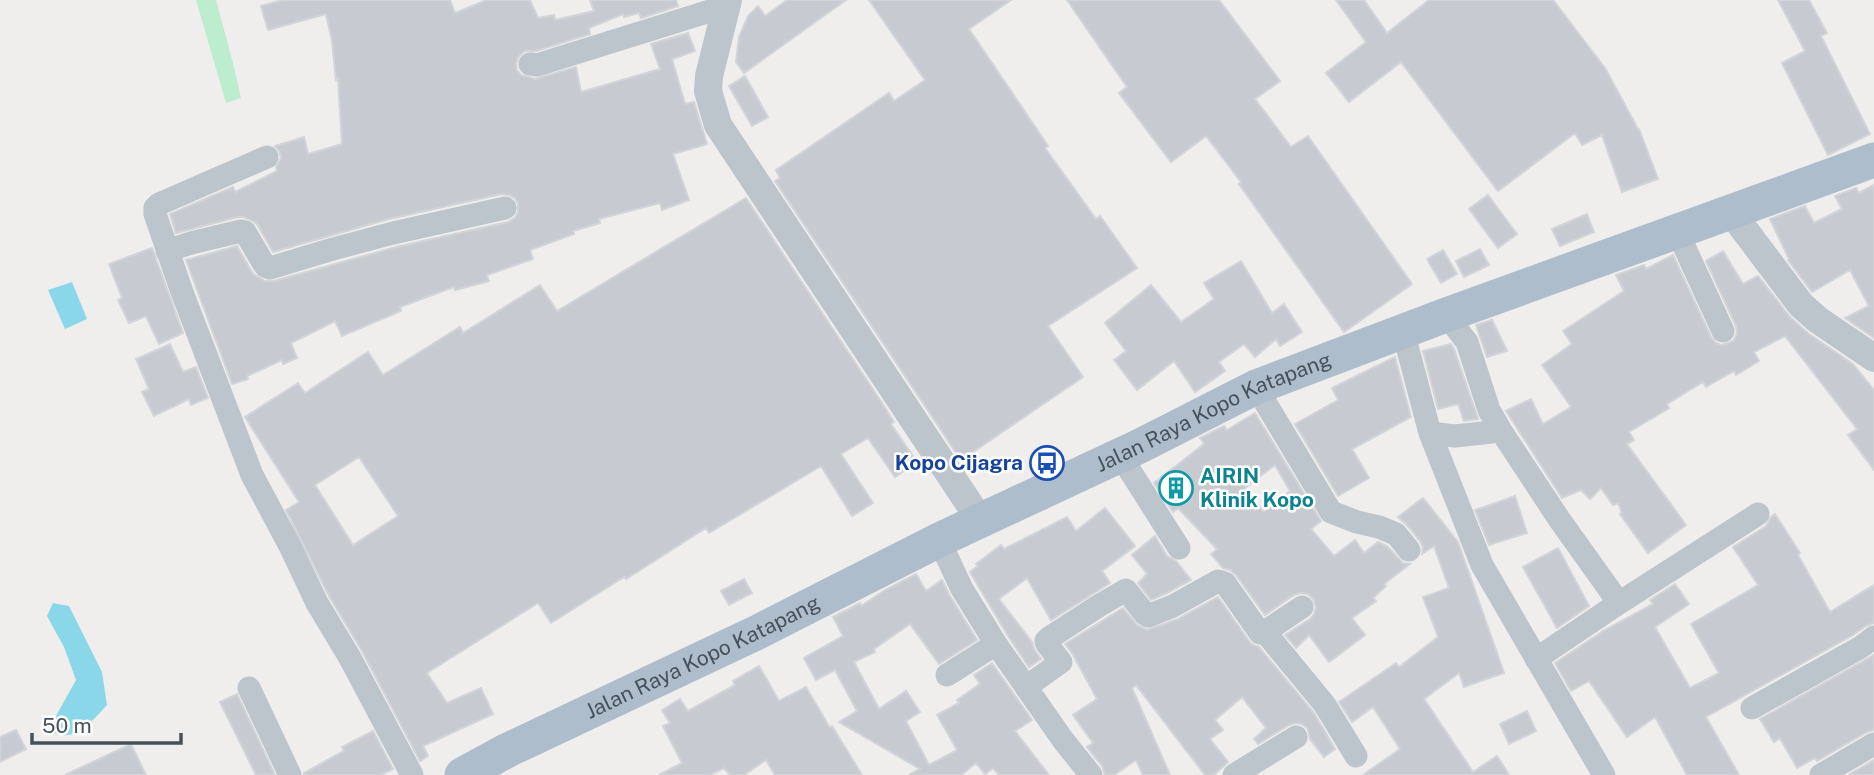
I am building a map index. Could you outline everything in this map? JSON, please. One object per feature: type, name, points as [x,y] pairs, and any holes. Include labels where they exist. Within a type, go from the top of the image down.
[{"type":"main road","name":"Jalan Raya Kopo Katapang","points":[[462,775],[508,750],[760,631],[939,540],[1120,455],[1256,387],[1874,160]]},
{"type":"street","points":[[530,64],[537,65],[727,3]]},
{"type":"street","points":[[727,3],[709,76],[708,91],[718,125],[980,520]]},
{"type":"street","points":[[267,157],[159,204],[155,208],[155,214],[252,475],[317,603],[350,658],[412,775]]},
{"type":"street","points":[[167,251],[241,231],[245,232],[265,266],[270,268],[393,233],[505,208]]},
{"type":"street","points":[[1731,212],[1801,305],[1818,320],[1874,358]]},
{"type":"street","points":[[1678,233],[1723,331]]},
{"type":"street","points":[[1446,315],[1467,342],[1489,410],[1501,431],[1619,603]]},
{"type":"street","points":[[1403,331],[1430,433],[1482,565],[1604,775]]},
{"type":"street","points":[[1256,387],[1331,512],[1396,534],[1409,550]]},
{"type":"street","points":[[1430,433],[1455,436],[1501,431]]},
{"type":"street","points":[[1120,455],[1179,548]]},
{"type":"street","points":[[1536,659],[1758,514]]},
{"type":"street","points":[[939,540],[962,589],[996,644],[1063,740],[1091,775]]},
{"type":"street","points":[[1026,687],[1061,663],[1047,644],[1049,638],[1126,590],[1148,616],[1173,606],[1217,580],[1222,581],[1260,633],[1301,607]]},
{"type":"street","points":[[1265,632],[1325,705],[1356,756]]},
{"type":"street","points":[[1752,708],[1861,647],[1874,637]]},
{"type":"street","points":[[947,675],[996,644]]},
{"type":"street","points":[[248,688],[289,775]]},
{"type":"street","points":[[1234,775],[1296,737]]},
{"type":"street","points":[[1821,775],[1874,744]]},
{"type":"green space","points":[[196,0],[216,0],[241,98],[226,103]]},
{"type":"water","points":[[72,282],[87,319],[65,329],[48,290]]},
{"type":"water","points":[[53,603],[69,606],[102,672],[107,705],[82,729],[68,735],[52,732],[52,723],[76,680],[64,647],[47,616]]},
{"type":"building","points":[[283,0],[450,0],[455,13],[487,0],[530,0],[538,18],[554,15],[555,20],[594,11],[590,0],[676,0],[678,6],[641,18],[639,13],[624,17],[623,14],[589,28],[590,34],[536,51],[525,51],[516,63],[521,75],[535,79],[576,67],[581,92],[660,69],[651,44],[688,33],[695,51],[672,59],[685,104],[694,102],[707,144],[673,154],[689,200],[662,210],[660,203],[599,219],[600,223],[573,231],[574,234],[530,250],[533,259],[487,275],[489,281],[455,290],[454,287],[424,298],[400,307],[401,311],[342,336],[335,321],[291,343],[297,358],[283,364],[282,360],[247,376],[248,379],[232,384],[186,260],[237,246],[253,274],[265,281],[274,281],[396,247],[508,222],[515,218],[518,212],[515,198],[502,194],[389,219],[273,252],[257,224],[244,217],[176,233],[170,214],[233,187],[235,192],[277,171],[276,167],[281,158],[275,146],[304,137],[308,154],[342,144],[338,79],[336,80],[326,14],[268,30],[261,6]]},
{"type":"building","points":[[787,0],[846,0],[744,73],[736,62],[739,37],[748,16],[758,6],[765,16]]},
{"type":"building","points":[[869,0],[1011,0],[969,29],[1048,146],[1045,148],[1096,219],[1100,216],[1137,268],[1048,326],[1083,377],[961,460],[775,181],[780,178],[776,170],[889,93],[894,101],[925,80]]},
{"type":"building","points":[[1067,0],[1219,0],[1280,81],[1255,99],[1291,147],[1308,136],[1412,284],[1344,332],[1239,184],[1241,182],[1206,136],[1171,162],[1119,93],[1127,87]]},
{"type":"building","points":[[1336,0],[1364,0],[1387,33],[1429,0],[1553,0],[1605,68],[1639,129],[1658,179],[1622,192],[1602,135],[1582,145],[1575,133],[1498,191],[1401,62],[1349,102],[1326,73],[1366,42]]},
{"type":"building","points":[[1778,0],[1809,0],[1827,33],[1821,36],[1870,134],[1828,155],[1782,63],[1805,51]]},
{"type":"building","points":[[745,76],[768,117],[752,126],[729,86]]},
{"type":"building","points":[[1874,185],[1874,338],[1845,318],[1869,306],[1850,270],[1812,292],[1788,260],[1770,219],[1805,206],[1814,223],[1842,209],[1835,196],[1856,188],[1859,193]]},
{"type":"building","points":[[1488,195],[1517,234],[1498,248],[1469,209]]},
{"type":"building","points":[[746,198],[878,397],[894,422],[891,424],[917,462],[895,477],[868,438],[841,454],[873,503],[852,516],[821,466],[709,533],[706,528],[551,623],[538,603],[427,673],[447,703],[481,688],[493,714],[423,746],[428,756],[420,761],[362,651],[329,596],[286,510],[299,502],[245,417],[298,383],[305,393],[368,352],[383,375],[460,327],[463,333],[540,285],[557,311]],"holes":[[[359,457],[398,516],[353,545],[315,485]]]},
{"type":"building","points":[[1587,214],[1594,232],[1560,246],[1552,229]]},
{"type":"building","points":[[152,248],[183,333],[159,344],[146,316],[129,323],[118,300],[122,298],[109,264]]},
{"type":"building","points":[[1480,249],[1489,265],[1464,277],[1456,261]]},
{"type":"building","points":[[1443,250],[1457,274],[1441,283],[1427,259]]},
{"type":"building","points":[[1723,251],[1743,284],[1758,276],[1790,317],[1809,334],[1853,364],[1874,390],[1874,470],[1848,435],[1857,429],[1785,336],[1754,352],[1759,361],[1736,375],[1734,371],[1706,387],[1703,382],[1667,404],[1669,408],[1629,432],[1634,440],[1627,444],[1686,525],[1648,553],[1620,514],[1622,513],[1618,503],[1613,505],[1601,488],[1590,499],[1581,490],[1562,498],[1506,411],[1531,399],[1543,424],[1571,407],[1542,365],[1572,344],[1563,331],[1624,291],[1616,275],[1644,265],[1646,269],[1673,255],[1711,337],[1721,345],[1734,340],[1736,326],[1706,261]]},
{"type":"building","points":[[1241,261],[1272,313],[1284,304],[1302,332],[1280,346],[1276,339],[1255,357],[1244,344],[1219,362],[1225,371],[1195,392],[1174,361],[1137,390],[1114,360],[1126,351],[1105,323],[1151,285],[1181,322],[1214,299],[1204,283]]},
{"type":"building","points":[[1492,320],[1507,351],[1487,357],[1476,325]]},
{"type":"building","points":[[170,344],[183,372],[196,367],[208,398],[191,405],[189,399],[154,416],[142,392],[149,389],[136,359]]},
{"type":"building","points":[[1451,344],[1478,419],[1464,421],[1458,404],[1438,409],[1423,351]]},
{"type":"building","points":[[1395,357],[1411,417],[1352,449],[1369,478],[1338,496],[1295,424],[1338,400],[1332,388]]},
{"type":"building","points":[[1255,413],[1321,521],[1311,529],[1334,556],[1355,540],[1364,553],[1378,542],[1387,546],[1403,563],[1410,564],[1384,584],[1386,586],[1373,598],[1376,601],[1352,618],[1365,635],[1329,662],[1309,635],[1296,648],[1285,635],[1314,614],[1316,607],[1313,599],[1308,594],[1294,595],[1265,615],[1236,575],[1223,568],[1211,554],[1217,549],[1178,508],[1173,512],[1154,483],[1204,444],[1200,438],[1224,426],[1227,430]],"holes":[[[1275,465],[1290,491],[1264,512],[1245,488]]]},
{"type":"building","points":[[1515,496],[1527,533],[1489,545],[1475,510]]},
{"type":"building","points":[[1423,498],[1458,542],[1504,673],[1464,687],[1459,673],[1424,699],[1473,772],[1497,756],[1509,775],[1363,775],[1400,749],[1373,707],[1352,722],[1339,702],[1396,663],[1399,667],[1438,637],[1423,597],[1449,588],[1434,546],[1422,554],[1420,541],[1398,517]]},
{"type":"building","points":[[1105,508],[1135,546],[1102,571],[1110,583],[1051,620],[1027,578],[999,599],[1032,642],[1041,659],[1029,667],[970,572],[1001,545],[1004,549],[1067,517],[1076,531]]},
{"type":"building","points":[[1775,514],[1800,553],[1798,555],[1830,612],[1874,585],[1874,623],[1706,717],[1739,775],[1687,775],[1655,717],[1627,737],[1589,681],[1571,691],[1555,663],[1603,631],[1653,604],[1650,600],[1675,584],[1689,604],[1655,627],[1690,688],[1719,673],[1691,624],[1758,585],[1733,547],[1766,526]]},
{"type":"building","points":[[1155,536],[1167,556],[1176,561],[1191,580],[1151,600],[1138,583],[1147,574],[1132,555]]},
{"type":"building","points":[[1558,548],[1589,606],[1557,628],[1523,567]]},
{"type":"building","points":[[916,574],[926,591],[942,580],[977,640],[939,664],[910,624],[874,649],[875,652],[854,662],[879,709],[906,691],[920,712],[906,721],[929,765],[957,750],[937,715],[959,703],[957,700],[980,684],[974,675],[992,663],[1032,720],[1015,731],[1049,775],[999,775],[993,768],[985,774],[976,763],[961,775],[909,775],[920,769],[839,722],[857,711],[835,670],[816,680],[804,658],[843,636],[833,617],[860,603],[861,606]]},
{"type":"building","points":[[744,579],[752,593],[729,605],[721,591]]},
{"type":"building","points":[[1218,597],[1249,641],[1259,647],[1314,713],[1335,749],[1324,757],[1310,739],[1308,729],[1296,723],[1258,744],[1254,739],[1266,728],[1242,697],[1215,720],[1223,730],[1210,739],[1228,762],[1214,775],[1205,775],[1136,685],[1132,688],[1170,775],[1143,775],[1136,760],[1114,775],[1105,775],[1102,766],[1087,747],[1093,743],[1073,715],[1097,699],[1065,644],[1123,608],[1137,625],[1147,630],[1178,619]]},
{"type":"building","points":[[1874,655],[1874,730],[1817,761],[1815,758],[1797,768],[1780,738],[1774,742],[1760,719]]},
{"type":"building","points":[[759,666],[779,701],[806,687],[862,775],[775,775],[766,760],[744,775],[730,775],[724,768],[710,775],[659,775],[682,763],[663,726],[670,723],[662,710],[680,699],[688,711],[735,685],[733,681]]},
{"type":"building","points":[[237,694],[275,775],[256,775],[220,702]]},
{"type":"building","points":[[1527,711],[1536,731],[1509,744],[1500,724]]},
{"type":"building","points":[[16,730],[26,749],[0,762],[0,737]]},
{"type":"building","points":[[373,731],[393,769],[381,775],[304,775],[344,751],[342,747]]},
{"type":"building","points":[[131,744],[146,775],[65,775]]},
{"type":"building","points":[[1874,760],[1874,775],[1850,775],[1850,774]]},
{"type":"place","name":"Kopo Cijagra","points":[[1047,463]]},
{"type":"place","name":"AIRIN Klinik Kopo","points":[[1176,488]]}]
